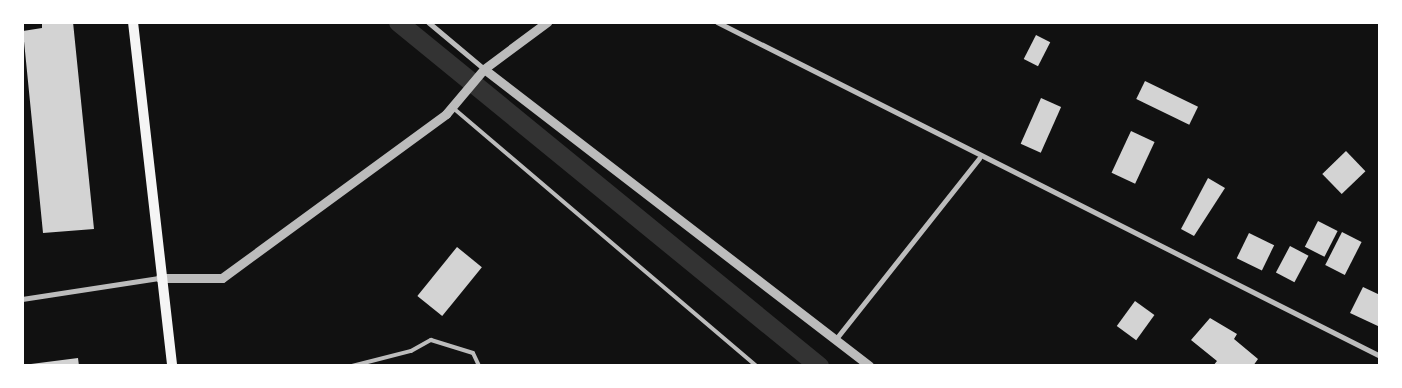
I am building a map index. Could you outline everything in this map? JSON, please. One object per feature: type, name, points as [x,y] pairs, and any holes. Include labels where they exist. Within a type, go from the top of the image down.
[{"type":"main road","points":[[134,22],[160,278],[172,366]]},
{"type":"street","points":[[428,22],[484,69],[869,366]]},
{"type":"street","points":[[22,299],[160,278],[222,278],[452,107],[484,69],[547,22]]},
{"type":"street","points":[[717,22],[979,158],[1380,356]]},
{"type":"street","points":[[835,340],[979,158]]},
{"type":"lane","points":[[452,107],[756,366]]},
{"type":"lane","points":[[352,366],[411,351],[430,340],[473,353],[479,366]]},
{"type":"building","points":[[42,22],[73,22],[94,229],[43,233],[23,31],[42,28]]},
{"type":"building","points":[[1036,35],[1050,42],[1038,66],[1024,59]]},
{"type":"building","points":[[1145,81],[1198,107],[1189,125],[1136,99]]},
{"type":"building","points":[[1041,98],[1061,107],[1041,153],[1021,144]]},
{"type":"building","points":[[1131,131],[1155,142],[1135,184],[1112,173]]},
{"type":"building","points":[[1346,151],[1365,171],[1342,194],[1322,174]]},
{"type":"building","points":[[1208,178],[1225,188],[1194,236],[1181,229]]},
{"type":"building","points":[[1318,221],[1338,231],[1324,257],[1305,247]]},
{"type":"building","points":[[1342,232],[1362,242],[1345,275],[1325,265]]},
{"type":"building","points":[[1249,233],[1274,245],[1262,270],[1237,258]]},
{"type":"building","points":[[1290,246],[1309,256],[1294,282],[1276,272]]},
{"type":"building","points":[[457,247],[482,267],[442,316],[417,296]]},
{"type":"building","points":[[1363,287],[1380,295],[1380,327],[1350,313]]},
{"type":"building","points":[[1135,301],[1154,315],[1136,340],[1117,326]]},
{"type":"building","points":[[1210,318],[1237,334],[1234,339],[1258,359],[1253,366],[1213,366],[1217,361],[1191,340]]},
{"type":"building","points":[[78,358],[79,366],[31,366],[31,364]]},
{"type":"waterway","points":[[398,22],[819,366]]}]
